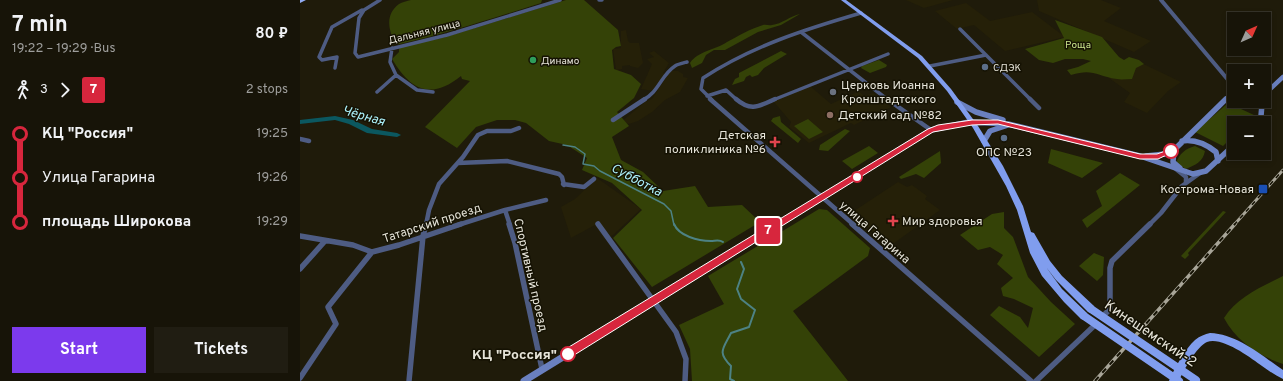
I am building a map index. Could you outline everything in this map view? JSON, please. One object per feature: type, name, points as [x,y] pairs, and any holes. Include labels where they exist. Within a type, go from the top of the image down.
[{"type":"highway","points":[[300,2],[304,0]]},
{"type":"main road","points":[[843,0],[912,50],[930,66],[972,122],[1002,171],[1020,208],[1027,229]]},
{"type":"main road","points":[[1271,87],[1283,77]]},
{"type":"main road","points":[[1140,156],[1158,156],[1174,150],[1227,100]]},
{"type":"main road","points":[[958,102],[976,112],[1001,119],[1014,125]]},
{"type":"main road","points":[[524,381],[931,130],[972,122],[998,122],[1140,156],[1193,174],[1206,171],[1227,153]]},
{"type":"main road","points":[[984,141],[985,136],[993,129],[1014,125]]},
{"type":"main road","points":[[1182,141],[1191,140],[1204,144],[1216,152],[1218,161]]},
{"type":"main road","points":[[1174,150],[1173,162],[1193,174]]},
{"type":"main road","name":"Кинешемский-2","points":[[1027,229],[1047,263],[1059,278],[1091,309],[1197,381]]},
{"type":"main road","name":"Кинешемский-2","points":[[1027,229],[1039,264],[1049,281],[1066,300],[1084,316],[1179,381]]},
{"type":"main road","points":[[1174,381],[1194,347],[1201,341],[1210,337],[1219,337],[1231,341],[1283,375]]},
{"type":"street","points":[[335,68],[337,57],[322,60],[319,57],[332,27],[380,0]]},
{"type":"street","name":"Дальняя улица","points":[[364,10],[358,21],[356,56],[361,57],[447,35],[560,0]]},
{"type":"street","points":[[1161,0],[1227,78]]},
{"type":"street","points":[[860,13],[771,41],[714,69],[703,78],[701,89],[706,96],[726,90],[743,105],[753,108],[848,68],[888,54]]},
{"type":"street","points":[[960,29],[1039,108]]},
{"type":"street","points":[[801,32],[896,106],[931,130]]},
{"type":"street","points":[[392,48],[390,62],[396,75],[417,90],[433,92]]},
{"type":"street","points":[[930,66],[986,55]]},
{"type":"street","points":[[613,120],[639,102],[652,96],[664,77],[675,66],[687,62]]},
{"type":"street","points":[[376,92],[396,75]]},
{"type":"street","name":"улица Гагарина","points":[[706,96],[1031,381]]},
{"type":"street","points":[[409,381],[423,236],[429,210],[439,184],[458,164],[478,135],[482,133],[511,131],[519,128]]},
{"type":"street","points":[[300,139],[308,141]]},
{"type":"street","points":[[458,164],[507,160],[554,172],[562,177],[563,184],[584,187],[594,178]]},
{"type":"street","points":[[1173,162],[1176,169],[1186,177],[1186,182]]},
{"type":"street","points":[[1036,381],[1110,309],[1110,268],[1112,261],[1161,213],[1186,182],[1200,173]]},
{"type":"street","name":"Татарский проезд","points":[[300,236],[353,245],[372,252],[399,245],[504,210],[546,200]]},
{"type":"street","name":"Спортивный проезд","points":[[504,210],[515,243],[542,369]]},
{"type":"street","points":[[598,224],[676,332],[686,359],[685,381]]},
{"type":"street","points":[[300,269],[325,241]]},
{"type":"street","points":[[300,378],[336,324],[328,307],[372,252]]},
{"type":"shaded area","points":[[906,0],[953,0],[924,8]]},
{"type":"shaded area","points":[[1037,0],[1101,0],[1121,8],[1104,21],[1151,41],[1134,52],[1039,11]]},
{"type":"shaded area","points":[[966,3],[990,21],[1032,12],[1065,37],[1005,51],[974,25],[957,29],[935,11]]},
{"type":"shaded area","points":[[626,30],[628,41],[630,43],[639,43],[643,63],[638,68],[630,65],[622,66],[622,69],[616,70],[613,49],[621,48],[621,31]]},
{"type":"shaded area","points":[[654,51],[669,63],[663,73],[665,74],[653,91],[641,89],[652,64],[647,59],[654,57],[649,53]]},
{"type":"shaded area","points":[[1135,60],[1181,82],[1168,91],[1147,113],[1124,102],[1130,93],[1109,78]]},
{"type":"shaded area","points":[[670,71],[678,71],[683,74],[683,77],[688,78],[680,92],[665,100],[652,112],[638,121],[629,124],[621,122],[645,102],[652,99]]},
{"type":"shaded area","name":"Детский сад №82","points":[[810,86],[831,104],[859,91],[864,96],[873,93],[891,107],[854,125],[851,123],[809,143],[789,127],[791,122],[773,101]]},
{"type":"shaded area","points":[[597,178],[641,209],[613,235],[604,239],[595,225],[571,238],[561,207],[575,199]]},
{"type":"shaded area","name":"Мир здоровья","points":[[898,182],[907,187],[912,185],[927,196],[925,199],[940,210],[890,246],[851,213]]},
{"type":"green space","points":[[411,0],[542,0],[541,3],[487,20],[396,45],[391,35],[389,24],[391,13],[399,4]]},
{"type":"green space","points":[[566,0],[584,0],[618,30],[621,46],[612,50],[614,69],[631,75],[641,84],[634,98],[617,112],[629,126],[612,137],[621,160],[643,172],[663,191],[695,186],[708,207],[742,205],[760,222],[652,287],[613,238],[642,210],[612,183],[582,170],[587,158],[567,145],[549,141],[526,123],[515,120],[497,120],[476,127],[457,148],[425,127],[470,81],[462,79],[461,76],[440,88],[431,90],[422,88],[414,85],[407,79],[392,59],[399,52],[399,47],[442,38]]},
{"type":"green space","points":[[800,14],[781,25],[758,32],[725,50],[714,50],[706,55],[702,63],[692,68],[690,63],[702,53],[722,45],[753,28],[783,22]]},
{"type":"green space","name":"Роща","points":[[1055,20],[1102,37],[1119,57],[1124,60],[1129,57],[1139,60],[1144,64],[1136,68],[1132,79],[1120,79],[1110,78],[1090,72],[1071,75],[1067,70],[1091,61],[1083,59],[1065,59],[1053,63],[1039,60],[1025,49],[1064,38]]},
{"type":"green space","points":[[781,51],[787,54],[764,68],[758,75],[752,77],[750,75],[746,77],[744,81],[732,85],[735,79],[739,77],[739,73]]},
{"type":"green space","points":[[879,60],[887,65],[886,67],[870,73],[861,68],[862,66]]},
{"type":"green space","points":[[1227,104],[1227,108],[1239,108],[1254,115],[1227,116],[1227,142],[1223,146],[1195,132]]},
{"type":"green space","points":[[780,116],[781,122],[801,139],[798,143],[771,121],[773,118]]},
{"type":"green space","points":[[808,119],[823,132],[809,139],[794,126]]},
{"type":"green space","points":[[845,129],[850,131],[828,151],[819,150],[820,145]]},
{"type":"green space","points":[[869,146],[878,153],[852,169],[842,161]]},
{"type":"green space","points":[[1195,146],[1205,151],[1198,163],[1186,169],[1176,163],[1183,152]]},
{"type":"green space","points":[[1051,149],[1103,163],[1082,178],[1048,163]]},
{"type":"green space","points":[[940,151],[941,163],[924,178],[916,174],[901,179],[899,177]]},
{"type":"green space","points":[[1120,173],[1140,185],[1087,228],[1082,220],[1102,206],[1096,191]]},
{"type":"green space","points":[[819,209],[827,210],[870,248],[868,256],[793,311],[848,381],[692,381],[690,349],[679,325],[724,304],[708,276]]},
{"type":"green space","points":[[1223,211],[1226,212],[1188,253],[1189,255],[1185,259],[1181,256]]},
{"type":"green space","points":[[1004,212],[1004,228],[1013,237],[1028,277],[1051,302],[1075,324],[1039,357],[990,315],[999,306],[1020,317],[1028,328],[1033,308],[1014,299],[1003,296],[1001,288],[1013,278],[997,264],[1003,255],[990,247],[978,250],[960,235],[992,214]]},
{"type":"green space","points":[[1094,253],[1104,257],[1103,275],[1097,281],[1079,266]]},
{"type":"green space","points":[[1283,276],[1283,364],[1265,357],[1249,347],[1235,334],[1224,318],[1236,304],[1250,293]]},
{"type":"waterway","name":"Чёрная","points":[[300,122],[335,118],[351,122],[370,131],[397,135]]},
{"type":"waterway","name":"Субботка","points":[[563,145],[575,147],[585,154],[583,164],[594,166],[600,171],[664,204],[671,211],[674,225]]},
{"type":"waterway","name":"Субботка","points":[[674,224],[676,228],[684,235],[700,240],[718,240],[723,242]]},
{"type":"waterway","name":"Субботка","points":[[734,381],[730,379],[731,366],[724,357],[723,350],[731,333],[749,327],[755,310],[741,299],[737,289],[744,269],[741,262]]},
{"type":"railway","points":[[1234,225],[1283,170]]},
{"type":"railway","points":[[1095,381],[1235,224]]},
{"type":"bus line","name":"7","points":[[568,354],[931,130],[972,122],[998,122],[1140,156],[1158,156],[1171,151]]},
{"type":"place","name":"Динамо","points":[[533,60]]},
{"type":"place","name":"СДЭК","points":[[985,67]]},
{"type":"place","name":"Церковь Иоанна Кронштадтского","points":[[833,92]]},
{"type":"place","name":"Детский сад №82","points":[[830,115]]},
{"type":"place","name":"ОПС №23","points":[[1004,138]]},
{"type":"place","name":"Детская поликлиника №6","points":[[775,142]]},
{"type":"place","name":"Кострома-Новая","points":[[1263,189]]},
{"type":"place","name":"Мир здоровья","points":[[893,221]]},
{"type":"place","name":"КЦ \"Россия\"","points":[[568,354]]}]
